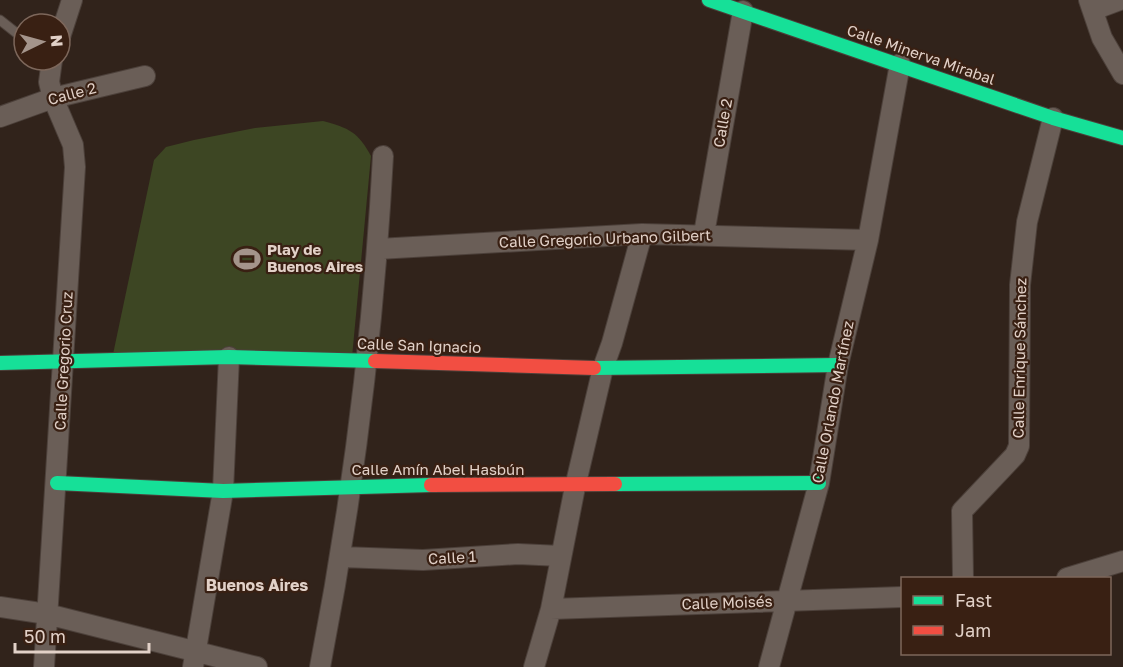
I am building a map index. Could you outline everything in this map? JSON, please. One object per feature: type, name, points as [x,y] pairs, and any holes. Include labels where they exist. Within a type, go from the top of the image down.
[{"type":"street","name":"Calle Minerva Mirabal","points":[[709,0],[1053,118],[1123,138]]},
{"type":"street","points":[[1120,0],[1091,5],[1102,38],[1123,74]]},
{"type":"street","name":"Calle 2","points":[[704,234],[743,11]]},
{"type":"street","name":"Calle Orlando Martínez","points":[[769,667],[819,483],[838,365],[868,240],[900,64]]},
{"type":"street","name":"Calle Gregorio Cruz","points":[[44,667],[65,362],[75,167],[73,145],[53,98],[51,72]]},
{"type":"street","name":"Calle 2","points":[[0,117],[53,98],[146,76]]},
{"type":"street","name":"Calle Enrique Sánchez","points":[[963,577],[962,511],[1015,455],[1018,446],[1020,285],[1027,222],[1053,118]]},
{"type":"street","points":[[320,667],[342,557],[349,486],[368,361],[378,249],[383,156]]},
{"type":"street","points":[[534,667],[551,609],[575,487],[603,368],[642,234]]},
{"type":"street","name":"Calle Gregorio Urbano Gilbert","points":[[378,249],[642,234],[868,240]]},
{"type":"street","points":[[194,658],[223,491],[229,357]]},
{"type":"street","name":"Calle San Ignacio","points":[[0,363],[229,357],[603,368],[838,365]]},
{"type":"street","name":"Calle Amín Abel Hasbún","points":[[57,483],[223,491],[349,486],[575,487],[819,483]]},
{"type":"street","name":"Calle 1","points":[[342,557],[423,560],[518,554],[561,556]]},
{"type":"street","points":[[1073,577],[1123,561]]},
{"type":"street","name":"Calle Moisés","points":[[551,609],[901,597]]},
{"type":"street","points":[[0,607],[47,614],[194,658],[257,667]]},
{"type":"lane","points":[[0,20],[12,30]]},
{"type":"green space","name":"Play de Buenos Aires","points":[[323,121],[352,132],[362,141],[371,156],[352,357],[112,359],[154,160],[166,147],[194,140],[255,128]]},
{"type":"traffic: fast","points":[[709,0],[1053,118],[1123,138]]},
{"type":"traffic: fast","points":[[0,363],[229,357],[375,361]]},
{"type":"traffic: fast","points":[[594,368],[838,365]]},
{"type":"traffic: fast","points":[[57,483],[223,491],[431,485]]},
{"type":"traffic: fast","points":[[615,484],[819,483]]},
{"type":"traffic: jam","points":[[375,361],[594,368]]},
{"type":"traffic: jam","points":[[431,485],[615,484]]},
{"type":"place","name":"Play de Buenos Aires","points":[[247,259]]},
{"type":"district","name":"Buenos Aires","points":[[257,585]]}]
